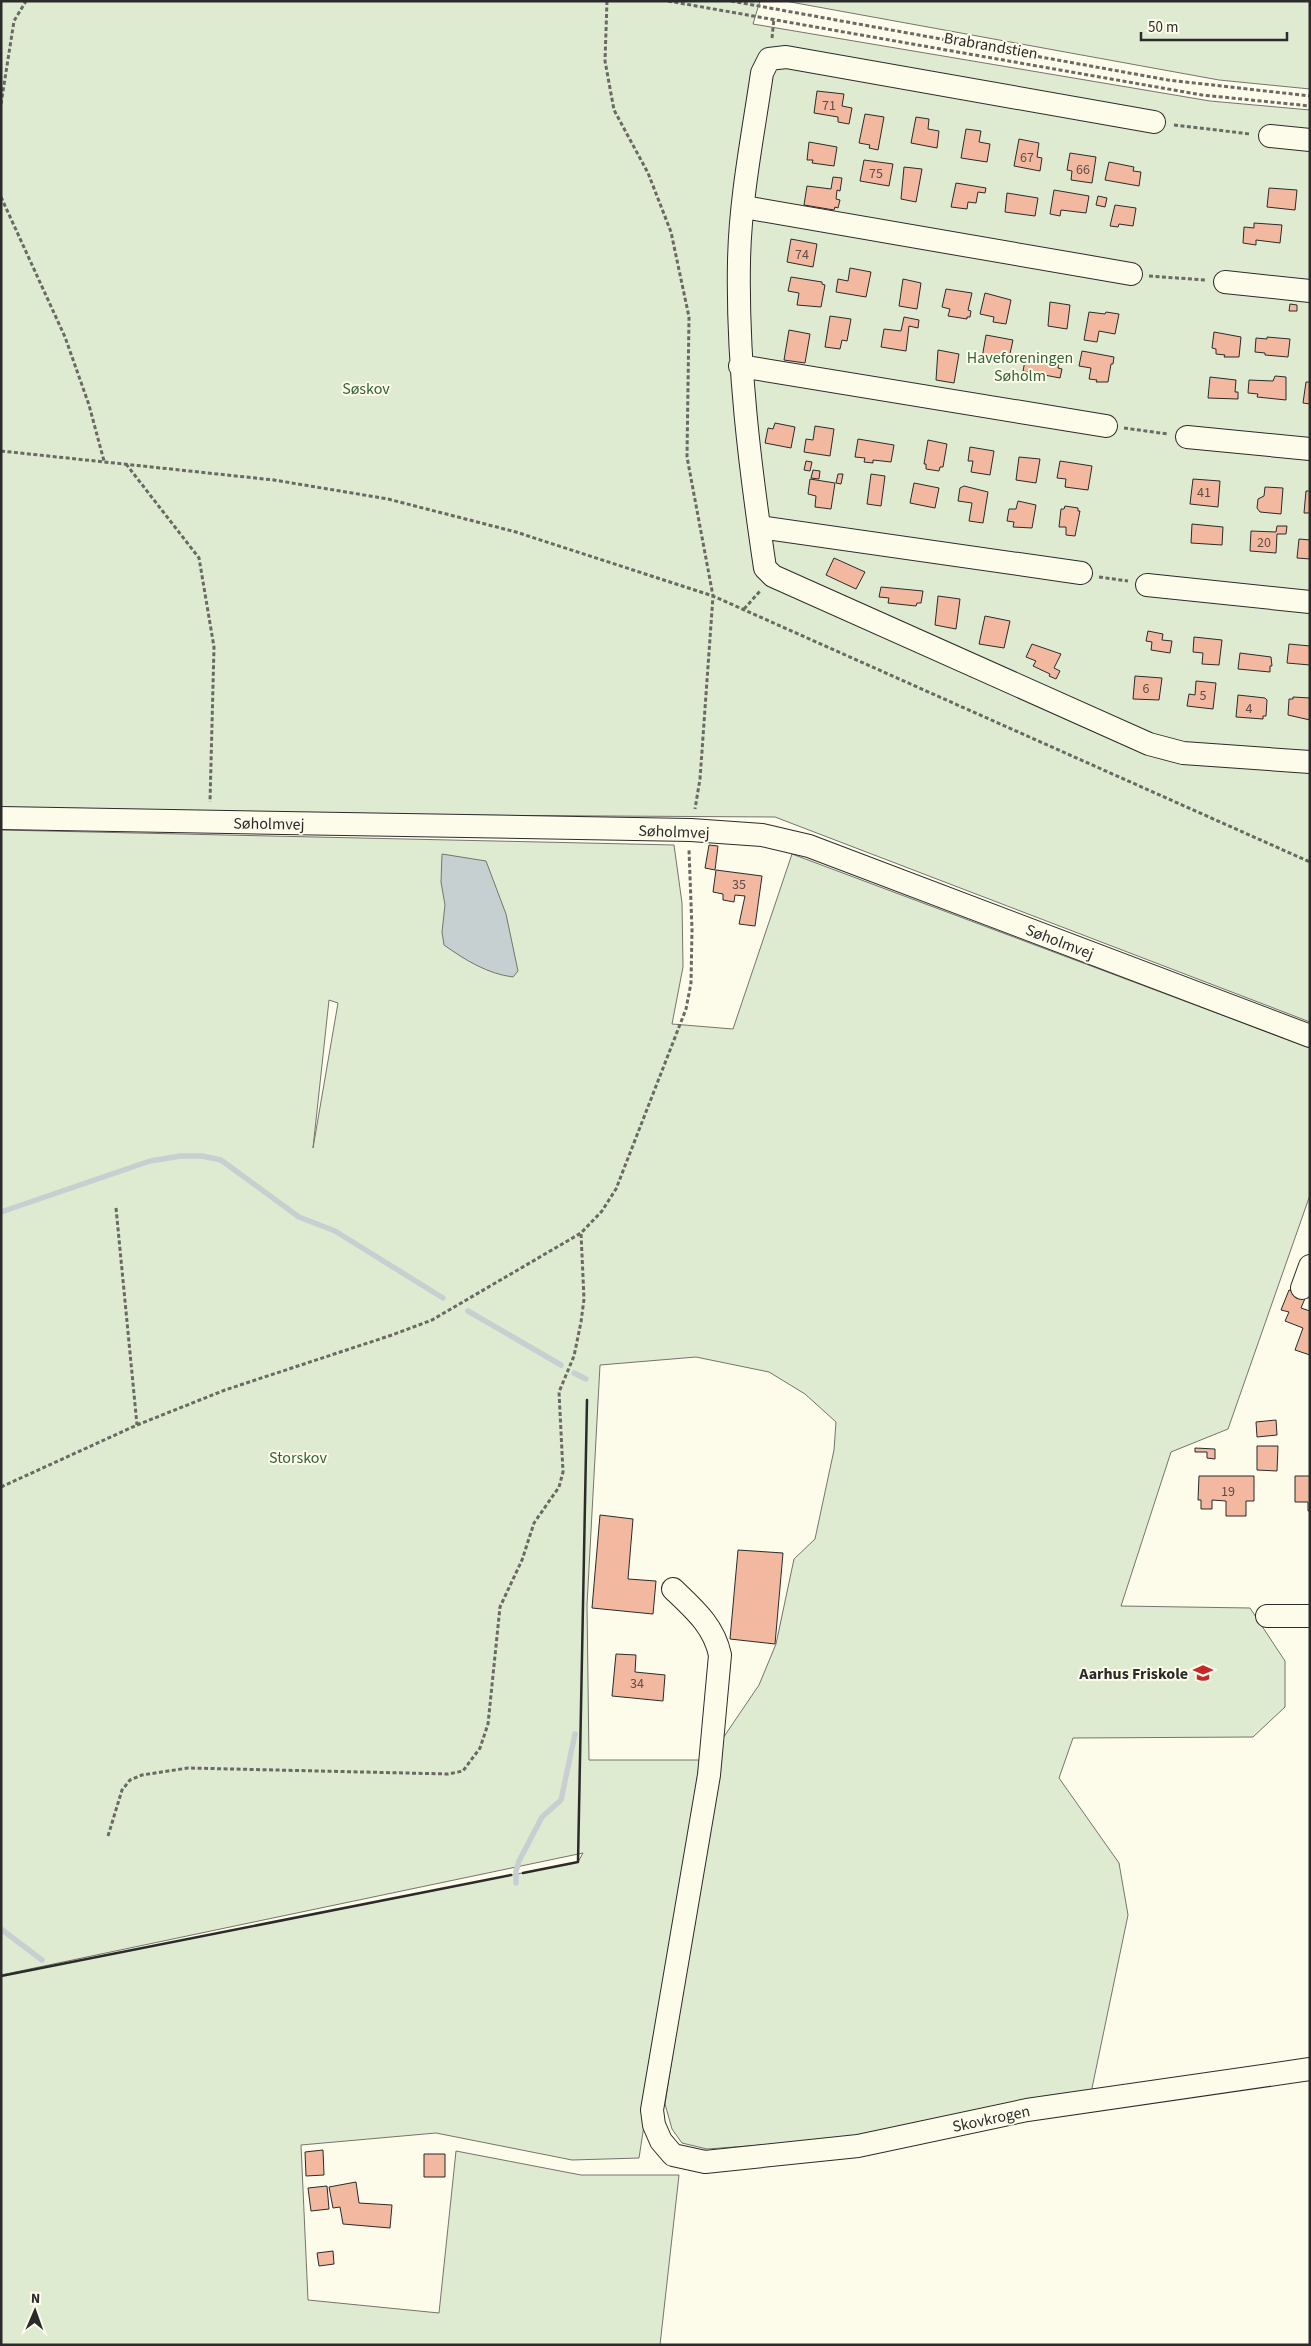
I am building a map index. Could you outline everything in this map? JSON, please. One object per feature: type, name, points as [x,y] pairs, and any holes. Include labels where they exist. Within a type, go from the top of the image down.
[{"type":"street","points":[[1154,122],[786,57],[769,59],[762,73],[744,207],[739,260],[740,366],[765,568],[773,576],[1149,744],[1183,753],[1310,762]]},
{"type":"street","points":[[1270,136],[1310,140]]},
{"type":"street","points":[[744,207],[1131,274]]},
{"type":"street","points":[[1225,282],[1310,291]]},
{"type":"street","points":[[740,366],[1106,426]]},
{"type":"street","points":[[1187,437],[1310,449]]},
{"type":"street","points":[[759,527],[1081,574]]},
{"type":"street","points":[[1147,584],[1310,602]]},
{"type":"street","name":"Søholmvej","points":[[1,818],[691,830],[762,834],[809,846],[1310,1036]]},
{"type":"street","points":[[1302,1288],[1310,1266]]},
{"type":"street","name":"Skovkrogen","points":[[673,1589],[707,1622],[717,1640],[720,1655],[709,1775],[652,2110],[654,2125],[661,2141],[673,2155],[705,2162],[858,2146],[1027,2110],[1310,2069]]},
{"type":"street","points":[[1267,1616],[1310,1616]]},
{"type":"path","points":[[1,104],[14,21],[26,1]]},
{"type":"path","points":[[1,1487],[138,1425],[225,1390],[392,1336],[432,1320],[581,1233],[602,1211],[616,1189],[686,1010],[692,983],[692,929],[688,861],[691,830],[700,779],[713,596],[687,457],[690,317],[671,232],[648,173],[614,110],[605,60],[608,1]]},
{"type":"path","name":"Brabrandstien","points":[[668,1],[1202,95],[1310,106]]},
{"type":"path","points":[[731,1],[1168,80],[1310,96]]},
{"type":"path","points":[[1154,122],[1270,136]]},
{"type":"path","points":[[1,197],[65,337],[89,404],[104,461]]},
{"type":"path","points":[[1131,274],[1225,282]]},
{"type":"path","points":[[1106,426],[1187,437]]},
{"type":"path","points":[[1,450],[274,480],[388,498],[516,532],[713,596],[1310,862]]},
{"type":"path","points":[[126,464],[199,558],[214,647],[210,822]]},
{"type":"path","points":[[1081,574],[1147,584]]},
{"type":"path","points":[[116,1208],[138,1425]]},
{"type":"path","points":[[108,1836],[122,1790],[130,1780],[142,1775],[188,1768],[448,1774],[463,1770],[480,1748],[488,1724],[500,1607],[522,1560],[534,1523],[558,1487],[563,1472],[559,1392],[574,1356],[581,1322],[584,1299],[581,1233]]},
{"type":"green space","points":[[1,1],[760,1],[753,24],[1210,101],[1310,110],[1310,1022],[775,817],[105,813],[1,809]]},
{"type":"green space","points":[[785,1],[1310,1],[1310,89],[1219,80]]},
{"type":"green space","name":"Storskov","points":[[1,830],[674,845],[682,903],[683,967],[672,1024],[733,1029],[792,854],[1310,1048],[1310,1195],[1228,1429],[1171,1452],[1121,1606],[1250,1608],[1285,1661],[1285,1707],[1253,1737],[1073,1738],[1059,1778],[1119,1863],[1128,1915],[1091,2093],[829,2140],[707,2149],[682,2143],[672,2129],[665,2104],[721,1741],[759,1685],[776,1644],[794,1559],[815,1539],[834,1450],[836,1422],[805,1394],[769,1372],[696,1357],[600,1365],[587,1605],[589,1760],[700,1760],[639,2158],[572,2160],[436,2133],[301,2145],[308,2300],[439,2313],[456,2151],[581,2175],[679,2175],[660,2345],[1,2345],[1,1976],[578,1862],[583,1853],[1,1975]],"holes":[[[329,1000],[338,1003],[313,1148]]]},
{"type":"shaded area","points":[[442,854],[486,861],[506,914],[518,971],[513,977],[477,966],[444,945],[442,932],[445,905],[441,882]]},
{"type":"building","points":[[817,91],[844,94],[842,106],[852,108],[849,124],[838,122],[838,117],[814,113]]},
{"type":"building","points":[[865,114],[884,117],[878,150],[869,148],[870,145],[859,143]]},
{"type":"building","points":[[916,117],[929,119],[928,129],[939,131],[937,148],[911,143]]},
{"type":"building","points":[[966,129],[981,131],[979,142],[990,144],[987,162],[961,158]]},
{"type":"building","points":[[1019,139],[1039,143],[1037,157],[1042,158],[1040,171],[1014,166]]},
{"type":"building","points":[[809,142],[837,147],[834,166],[812,163],[813,160],[807,160]]},
{"type":"building","points":[[1070,153],[1096,157],[1092,183],[1071,180],[1072,171],[1067,170]]},
{"type":"building","points":[[864,160],[893,164],[889,186],[860,181]]},
{"type":"building","points":[[1109,162],[1134,167],[1133,171],[1141,172],[1139,186],[1105,180]]},
{"type":"building","points":[[904,167],[922,169],[916,202],[901,199]]},
{"type":"building","points":[[833,177],[842,178],[840,191],[837,190],[836,199],[840,200],[838,208],[835,207],[834,210],[804,205],[807,186],[831,189]]},
{"type":"building","points":[[956,183],[986,188],[985,193],[978,192],[976,203],[968,202],[967,209],[951,207]]},
{"type":"building","points":[[1269,188],[1297,190],[1295,210],[1267,207]]},
{"type":"building","points":[[1054,190],[1089,196],[1086,213],[1061,210],[1060,216],[1050,214]]},
{"type":"building","points":[[1007,193],[1038,198],[1035,216],[1005,212]]},
{"type":"building","points":[[1098,196],[1107,198],[1105,207],[1096,205]]},
{"type":"building","points":[[1115,205],[1136,208],[1133,226],[1119,224],[1118,227],[1110,226]]},
{"type":"building","points":[[1254,223],[1282,225],[1280,243],[1256,240],[1256,245],[1243,243],[1244,227],[1254,228]]},
{"type":"building","points":[[791,239],[817,244],[813,267],[787,262]]},
{"type":"building","points":[[850,268],[871,272],[866,297],[836,292],[838,279],[848,281]]},
{"type":"building","points":[[791,277],[822,282],[825,285],[821,307],[797,305],[799,293],[788,291]]},
{"type":"building","points":[[903,279],[921,283],[917,309],[899,306]]},
{"type":"building","points":[[946,289],[972,293],[968,310],[971,311],[970,317],[967,317],[967,319],[948,316],[950,309],[942,307]]},
{"type":"building","points":[[985,293],[1011,300],[1006,324],[993,322],[994,317],[980,314]]},
{"type":"building","points":[[1050,302],[1070,305],[1067,329],[1048,326]]},
{"type":"building","points":[[1290,304],[1297,305],[1297,311],[1289,311]]},
{"type":"building","points":[[1089,312],[1119,314],[1115,334],[1099,331],[1097,342],[1084,340]]},
{"type":"building","points":[[830,316],[851,319],[847,341],[842,340],[840,349],[825,347]]},
{"type":"building","points":[[904,317],[919,320],[918,328],[909,326],[906,351],[881,347],[884,329],[901,331]]},
{"type":"building","points":[[789,330],[810,334],[805,363],[784,360]]},
{"type":"building","points":[[1214,332],[1241,337],[1239,357],[1224,357],[1225,355],[1216,354],[1216,349],[1212,348]]},
{"type":"building","points":[[986,335],[1013,340],[1009,358],[995,355],[994,360],[982,358]]},
{"type":"building","points":[[1267,337],[1290,339],[1288,357],[1255,352],[1256,338],[1267,339]]},
{"type":"building","points":[[938,350],[959,354],[954,383],[936,380]]},
{"type":"building","points":[[1082,351],[1114,357],[1108,382],[1096,382],[1097,380],[1089,379],[1091,368],[1079,366]]},
{"type":"building","points":[[1026,356],[1059,360],[1058,368],[1062,369],[1060,378],[1023,371]]},
{"type":"building","points":[[1275,376],[1286,377],[1286,400],[1257,397],[1258,394],[1248,393],[1249,380],[1273,381]]},
{"type":"building","points":[[1210,377],[1236,380],[1235,392],[1238,392],[1238,399],[1208,398]]},
{"type":"building","points":[[1306,382],[1310,382],[1310,404],[1303,403]]},
{"type":"building","points":[[775,423],[795,427],[791,448],[765,443],[768,428],[773,429]]},
{"type":"building","points":[[815,426],[834,429],[830,456],[804,452],[806,439],[813,440]]},
{"type":"building","points":[[858,439],[894,445],[891,462],[873,460],[873,463],[864,462],[865,458],[855,457]]},
{"type":"building","points":[[928,440],[947,444],[943,467],[940,467],[939,471],[926,469],[926,464],[924,464]]},
{"type":"building","points":[[970,447],[994,451],[990,475],[971,472],[973,461],[968,461]]},
{"type":"building","points":[[1019,457],[1040,459],[1036,483],[1016,480]]},
{"type":"building","points":[[806,461],[812,462],[810,471],[804,470]]},
{"type":"building","points":[[1060,461],[1092,466],[1088,490],[1065,487],[1066,479],[1057,478]]},
{"type":"building","points":[[813,470],[820,471],[819,479],[811,478]]},
{"type":"building","points":[[838,474],[843,474],[841,484],[836,483]]},
{"type":"building","points":[[871,474],[885,476],[881,506],[867,504]]},
{"type":"building","points":[[810,479],[835,483],[831,509],[815,507],[816,496],[808,494]]},
{"type":"building","points":[[1193,479],[1220,481],[1218,507],[1190,504]]},
{"type":"building","points":[[914,483],[939,488],[935,508],[910,503]]},
{"type":"building","points":[[964,486],[988,492],[983,523],[969,521],[972,503],[958,501],[960,488]]},
{"type":"building","points":[[1265,487],[1283,488],[1281,514],[1260,512],[1257,508],[1258,499],[1264,496]]},
{"type":"building","points":[[1306,491],[1310,491],[1310,513],[1304,513]]},
{"type":"building","points":[[1018,501],[1036,505],[1032,528],[1013,527],[1014,522],[1007,521],[1009,509],[1016,509]]},
{"type":"building","points":[[1065,506],[1078,508],[1078,511],[1080,511],[1075,536],[1066,535],[1066,527],[1059,527],[1061,509],[1064,509]]},
{"type":"building","points":[[1192,524],[1223,527],[1222,545],[1191,543]]},
{"type":"building","points":[[1277,526],[1287,526],[1286,534],[1277,534],[1276,553],[1250,551],[1251,531],[1276,532]]},
{"type":"building","points":[[1299,539],[1310,540],[1310,559],[1297,558]]},
{"type":"building","points":[[834,558],[865,572],[856,589],[826,575]]},
{"type":"building","points":[[881,587],[923,591],[921,603],[917,603],[916,606],[888,603],[889,598],[879,597]]},
{"type":"building","points":[[938,596],[960,599],[956,629],[935,625]]},
{"type":"building","points":[[985,616],[1010,621],[1004,648],[979,644]]},
{"type":"building","points":[[1148,631],[1163,634],[1162,640],[1172,641],[1170,653],[1151,650],[1152,642],[1146,641]]},
{"type":"building","points":[[1194,637],[1222,640],[1219,665],[1202,664],[1203,653],[1193,652]]},
{"type":"building","points":[[1032,644],[1061,654],[1054,668],[1060,671],[1056,679],[1033,666],[1036,661],[1026,657]]},
{"type":"building","points":[[1289,644],[1310,646],[1310,665],[1287,663]]},
{"type":"building","points":[[1240,653],[1271,657],[1272,666],[1270,666],[1270,672],[1238,669]]},
{"type":"building","points":[[1135,676],[1162,678],[1159,700],[1133,699]]},
{"type":"building","points":[[1196,681],[1216,683],[1213,709],[1187,706],[1189,694],[1195,695]]},
{"type":"building","points":[[1238,695],[1265,698],[1267,700],[1266,716],[1263,716],[1263,719],[1236,717]]},
{"type":"building","points":[[1293,697],[1310,698],[1310,720],[1288,715],[1289,699],[1293,699]]},
{"type":"building","points":[[709,845],[718,846],[715,870],[705,868]]},
{"type":"building","points":[[716,870],[762,876],[755,926],[739,924],[745,896],[735,895],[734,902],[723,900],[723,894],[713,892]]},
{"type":"building","points":[[1289,1290],[1306,1296],[1301,1308],[1310,1311],[1310,1355],[1295,1350],[1303,1328],[1285,1321],[1289,1312],[1281,1310]]},
{"type":"building","points":[[1276,1420],[1277,1435],[1257,1437],[1256,1422]]},
{"type":"building","points":[[1257,1446],[1278,1446],[1277,1471],[1257,1470]]},
{"type":"building","points":[[1195,1448],[1215,1449],[1215,1459],[1207,1458],[1207,1452],[1195,1452]]},
{"type":"building","points":[[1199,1476],[1254,1476],[1254,1501],[1246,1501],[1246,1516],[1226,1516],[1226,1501],[1212,1500],[1212,1509],[1201,1509],[1201,1500],[1198,1500]]},
{"type":"building","points":[[1295,1476],[1310,1476],[1310,1511],[1308,1511],[1308,1502],[1295,1502]]},
{"type":"building","points":[[600,1515],[633,1519],[628,1579],[656,1581],[653,1614],[592,1608]]},
{"type":"building","points":[[738,1550],[783,1553],[775,1644],[730,1639]]},
{"type":"building","points":[[616,1654],[636,1655],[635,1672],[665,1675],[663,1701],[612,1696]]},
{"type":"building","points":[[323,2150],[324,2175],[306,2176],[305,2152]]},
{"type":"building","points":[[424,2154],[445,2154],[445,2177],[424,2177]]},
{"type":"building","points":[[356,2182],[359,2203],[392,2205],[390,2228],[343,2224],[340,2207],[333,2208],[329,2187]]},
{"type":"building","points":[[327,2186],[329,2209],[311,2211],[308,2188]]},
{"type":"building","points":[[333,2251],[334,2264],[319,2266],[317,2253]]},
{"type":"waterway","points":[[1,1212],[150,1161],[181,1156],[202,1156],[221,1160],[299,1217],[335,1231],[443,1298]]},
{"type":"waterway","points":[[468,1311],[561,1365]]},
{"type":"waterway","points":[[574,1373],[586,1379]]},
{"type":"waterway","points":[[516,1883],[516,1871],[519,1861],[542,1817],[561,1800],[575,1734]]},
{"type":"waterway","points":[[1,1929],[42,1960]]},
{"type":"wall","points":[[523,1873],[578,1862],[587,1400]]},
{"type":"wall","points":[[1,1976],[511,1875]]},
{"type":"place","name":"Aarhus Friskole","points":[[1203,1673]]},
{"type":"park label","name":"Haveforeningen Søholm","points":[[1020,366]]},
{"type":"park label","name":"Søskov","points":[[366,388]]}]
